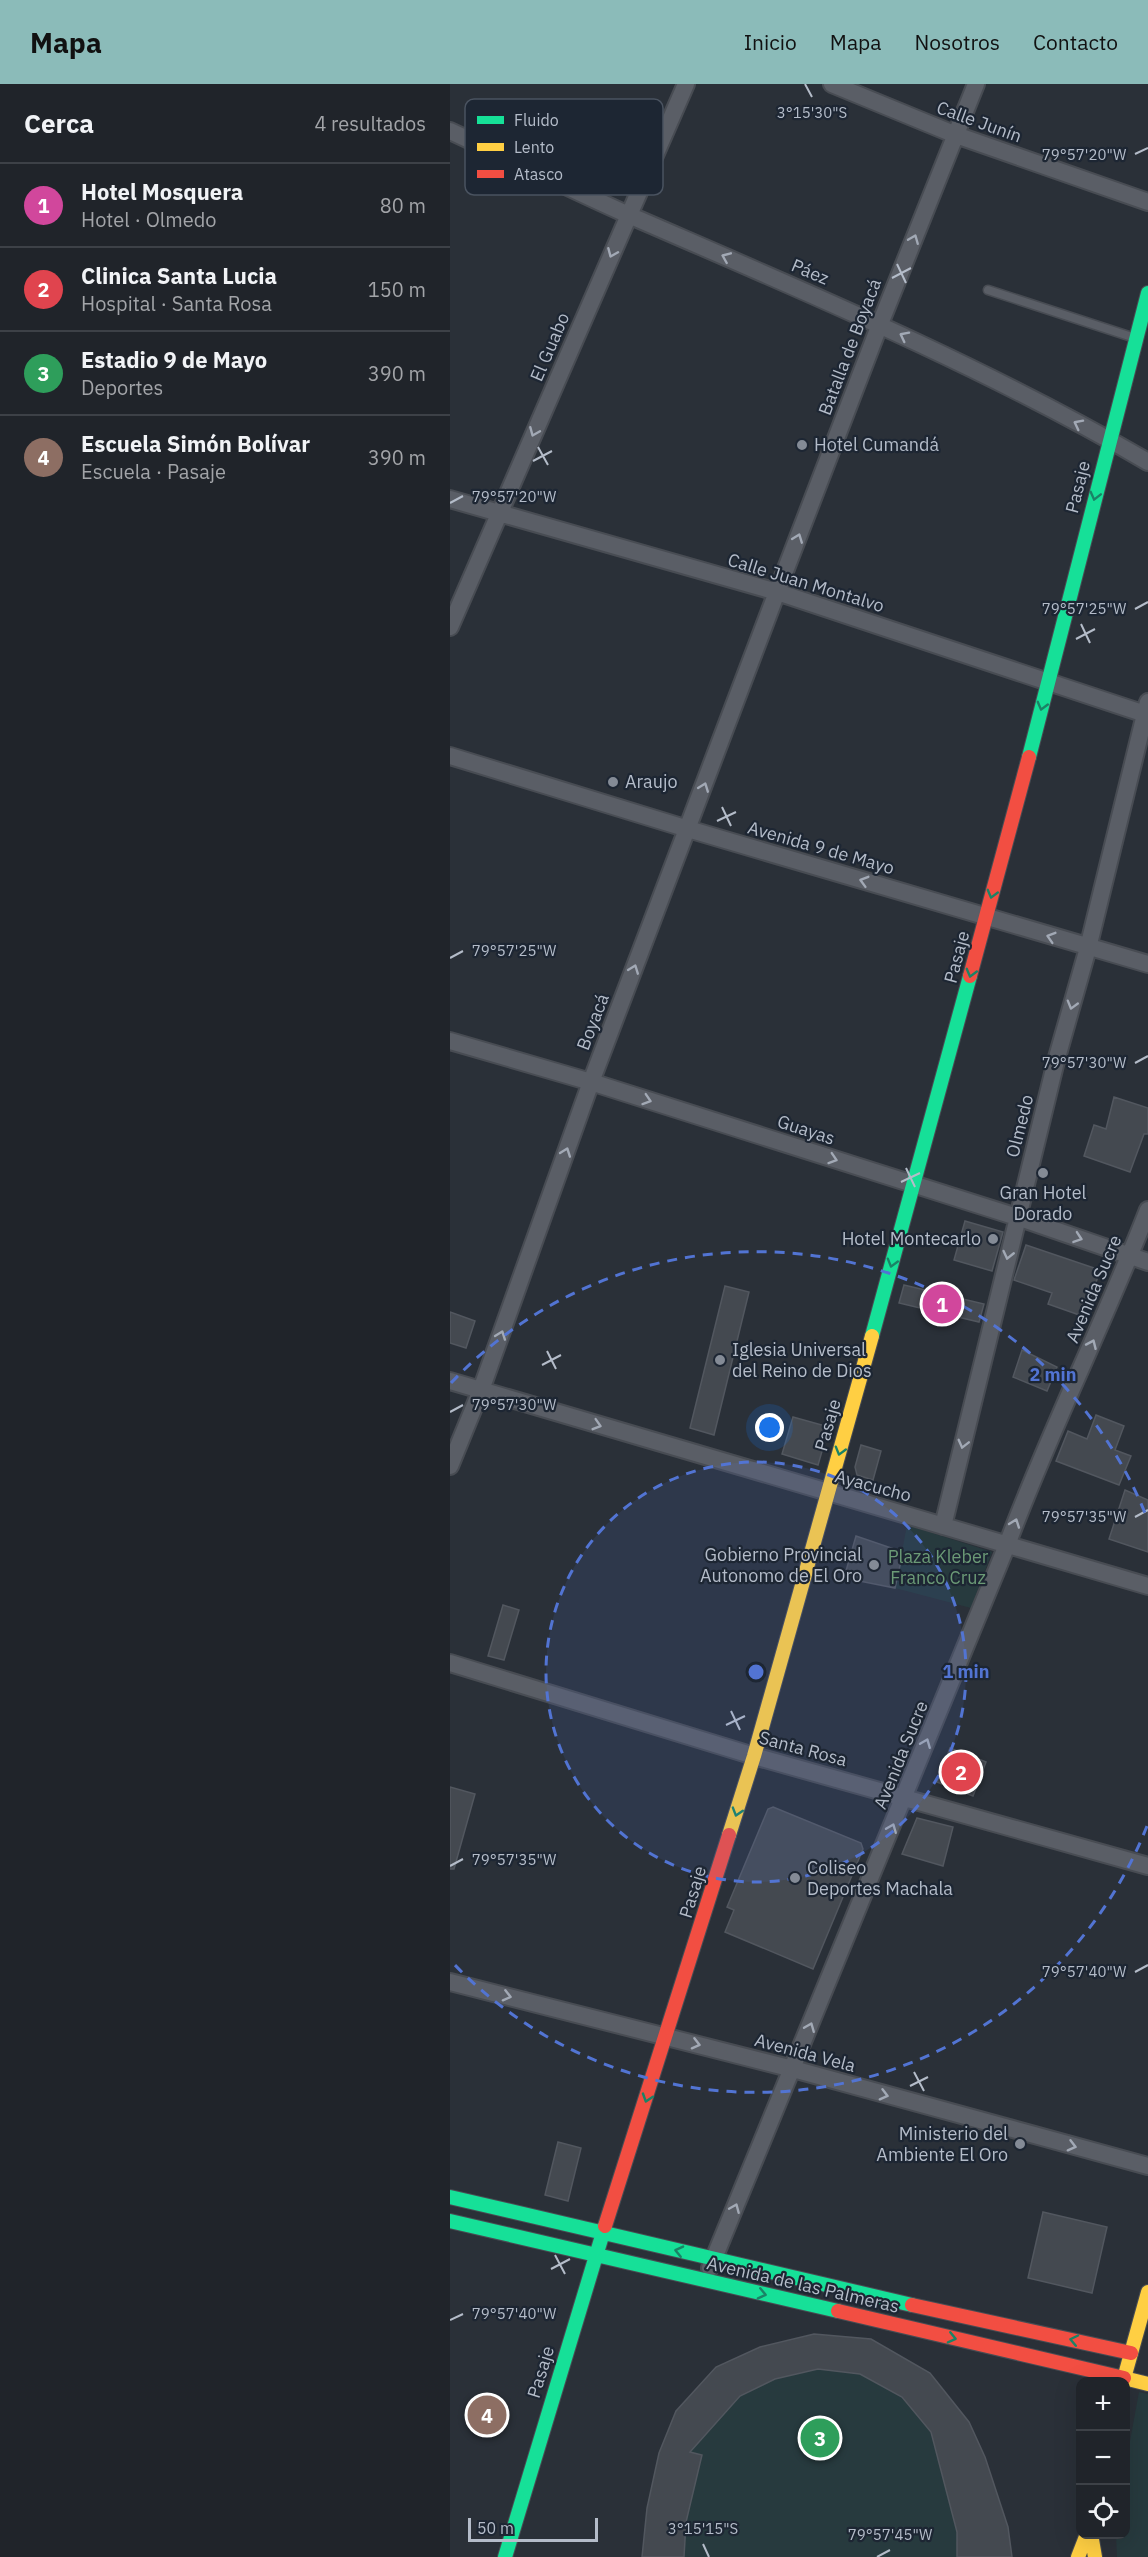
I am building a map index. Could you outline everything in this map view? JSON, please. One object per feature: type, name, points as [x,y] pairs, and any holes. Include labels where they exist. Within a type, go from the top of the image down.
[{"type":"street","name":"El Guabo","points":[[663,136],[686,84]]},
{"type":"street","name":"Calle Junín","points":[[832,84],[956,135],[1148,202]]},
{"type":"street","name":"Batalla de Boyacá","points":[[777,592],[880,324],[976,84]]},
{"type":"street","name":"Páez","points":[[450,131],[465,138]]},
{"type":"street","name":"Páez","points":[[587,195],[880,324],[1108,439],[1148,462]]},
{"type":"street","name":"El Guabo","points":[[450,627],[636,195]]},
{"type":"street","name":"Pasaje","points":[[505,2557],[595,2256],[667,2037],[754,1756],[914,1185],[1049,681],[1108,439],[1148,292]]},
{"type":"street","name":"Calle Juan Montalvo","points":[[450,499],[777,592],[1049,681],[1147,710]]},
{"type":"street","name":"Boyacá","points":[[450,1466],[481,1390],[591,1082],[777,592]]},
{"type":"street","name":"Olmedo","points":[[943,1526],[1056,1061],[1088,948],[1147,710]]},
{"type":"street","name":"Avenida 9 de Mayo","points":[[450,756],[688,829],[1148,964]]},
{"type":"street","name":"Guayas","points":[[450,1041],[591,1082],[1017,1217],[1148,1262]]},
{"type":"street","name":"Avenida Sucre","points":[[705,2281],[1029,1489],[1130,1257],[1148,1210]]},
{"type":"street","name":"Ayacucho","points":[[450,1381],[828,1494],[1148,1586]]},
{"type":"street","name":"Santa Rosa","points":[[450,1663],[754,1756],[1148,1866]]},
{"type":"street","name":"Avenida Vela","points":[[450,1982],[793,2069],[1148,2166]]},
{"type":"street","name":"Avenida de las Palmeras","points":[[450,2197],[1148,2357]]},
{"type":"street","name":"Avenida de las Palmeras","points":[[450,2221],[1110,2377]]},
{"type":"street","points":[[1124,2377],[1148,2292]]},
{"type":"street","name":"Avenida de las Palmeras","points":[[1130,2381],[1148,2384]]},
{"type":"street","points":[[1078,2557],[1087,2539]]},
{"type":"street","points":[[1090,2539],[1095,2557]]},
{"type":"lane","points":[[988,290],[1136,338]]},
{"type":"green space","name":"Plaza Kleber Franco Cruz","points":[[907,1525],[992,1552],[971,1608],[895,1588]]},
{"type":"green space","points":[[814,2334],[871,2339],[930,2373],[968,2422],[985,2457],[1008,2527],[1012,2557],[642,2557],[647,2508],[659,2453],[676,2411],[716,2367],[760,2347]]},
{"type":"green space","points":[[1139,2392],[1148,2394],[1148,2557],[1117,2557],[1116,2539],[1130,2539],[1130,2441]]},
{"type":"building","points":[[1114,1097],[1148,1108],[1148,1134],[1144,1134],[1130,1172],[1084,1156],[1094,1125],[1106,1129]]},
{"type":"building","points":[[965,1221],[1003,1232],[992,1271],[954,1260]]},
{"type":"building","points":[[1026,1245],[1100,1270],[1085,1317],[1048,1304],[1052,1293],[1014,1280]]},
{"type":"building","points":[[904,1285],[984,1304],[979,1322],[899,1303]]},
{"type":"building","name":"Iglesia Universal del Reino de Dios","points":[[725,1286],[749,1292],[714,1435],[690,1428]]},
{"type":"building","points":[[450,1312],[475,1321],[466,1348],[450,1343]]},
{"type":"building","points":[[1022,1350],[1057,1367],[1047,1391],[1013,1377]]},
{"type":"building","points":[[1096,1415],[1124,1426],[1115,1450],[1131,1456],[1119,1485],[1056,1461],[1068,1431],[1087,1439]]},
{"type":"building","points":[[793,1417],[829,1427],[818,1465],[782,1454]]},
{"type":"building","points":[[861,1445],[881,1451],[873,1480],[857,1475],[855,1467]]},
{"type":"building","points":[[1125,1490],[1148,1500],[1148,1552],[1109,1539]]},
{"type":"building","name":"Gobierno Provincial Autonomo de El Oro","points":[[856,1536],[903,1552],[895,1588],[844,1578]]},
{"type":"building","points":[[503,1605],[519,1610],[504,1660],[488,1656]]},
{"type":"building","points":[[950,1748],[986,1762],[973,1796],[937,1782]]},
{"type":"building","points":[[450,1787],[475,1794],[454,1869],[450,1869]]},
{"type":"building","name":"Coliseo Deportes Machala","points":[[773,1807],[861,1843],[863,1849],[813,1969],[725,1932],[734,1910],[727,1907],[768,1809]]},
{"type":"building","points":[[917,1818],[953,1827],[943,1866],[902,1854]]},
{"type":"building","points":[[558,2142],[581,2148],[568,2201],[545,2195]]},
{"type":"building","points":[[1043,2212],[1107,2227],[1092,2293],[1028,2278]]},
{"type":"building","points":[[814,2334],[871,2339],[930,2373],[969,2422],[985,2457],[1008,2527],[1012,2557],[957,2557],[957,2532],[931,2432],[902,2397],[860,2374],[818,2369],[775,2379],[740,2396],[690,2452],[702,2455],[686,2522],[684,2557],[642,2557],[647,2508],[659,2453],[676,2411],[716,2367],[760,2347]]},
{"type":"traffic: fast","points":[[1029,757],[1148,293]]},
{"type":"traffic: fast","points":[[872,1336],[970,976]]},
{"type":"traffic: fast","points":[[450,2197],[912,2305]]},
{"type":"traffic: fast","points":[[450,2221],[838,2311]]},
{"type":"traffic: fast","points":[[505,2557],[605,2226]]},
{"type":"traffic: slow","points":[[729,1835],[754,1756],[872,1336]]},
{"type":"traffic: slow","points":[[1124,2377],[1148,2292]]},
{"type":"traffic: slow","points":[[1130,2380],[1148,2384]]},
{"type":"traffic: slow","points":[[1078,2557],[1085,2539]]},
{"type":"traffic: slow","points":[[1092,2539],[1095,2557]]},
{"type":"traffic: jam","points":[[970,976],[1029,757]]},
{"type":"traffic: jam","points":[[605,2226],[729,1835]]},
{"type":"traffic: jam","points":[[912,2305],[1131,2353]]},
{"type":"traffic: jam","points":[[838,2311],[1120,2377]]},
{"type":"place","name":"Hotel Cumandá","points":[[802,445]]},
{"type":"place","name":"Araujo","points":[[613,782]]},
{"type":"place","name":"Gran Hotel Dorado","points":[[1043,1173]]},
{"type":"place","name":"Hotel Montecarlo","points":[[993,1239]]},
{"type":"place","name":"Hotel Mosquera","points":[[942,1304]]},
{"type":"place","name":"Iglesia Universal del Reino de Dios","points":[[720,1360]]},
{"type":"place","name":"Gobierno Provincial Autonomo de El Oro","points":[[874,1565]]},
{"type":"place","name":"Clinica Santa Lucia","points":[[961,1772]]},
{"type":"place","name":"Coliseo Deportes Machala","points":[[795,1878]]},
{"type":"place","name":"Ministerio del Ambiente El Oro","points":[[1020,2144]]},
{"type":"place","name":"Escuela Simón Bolívar","points":[[487,2415]]},
{"type":"place","name":"Estadio 9 de Mayo","points":[[820,2438]]}]
